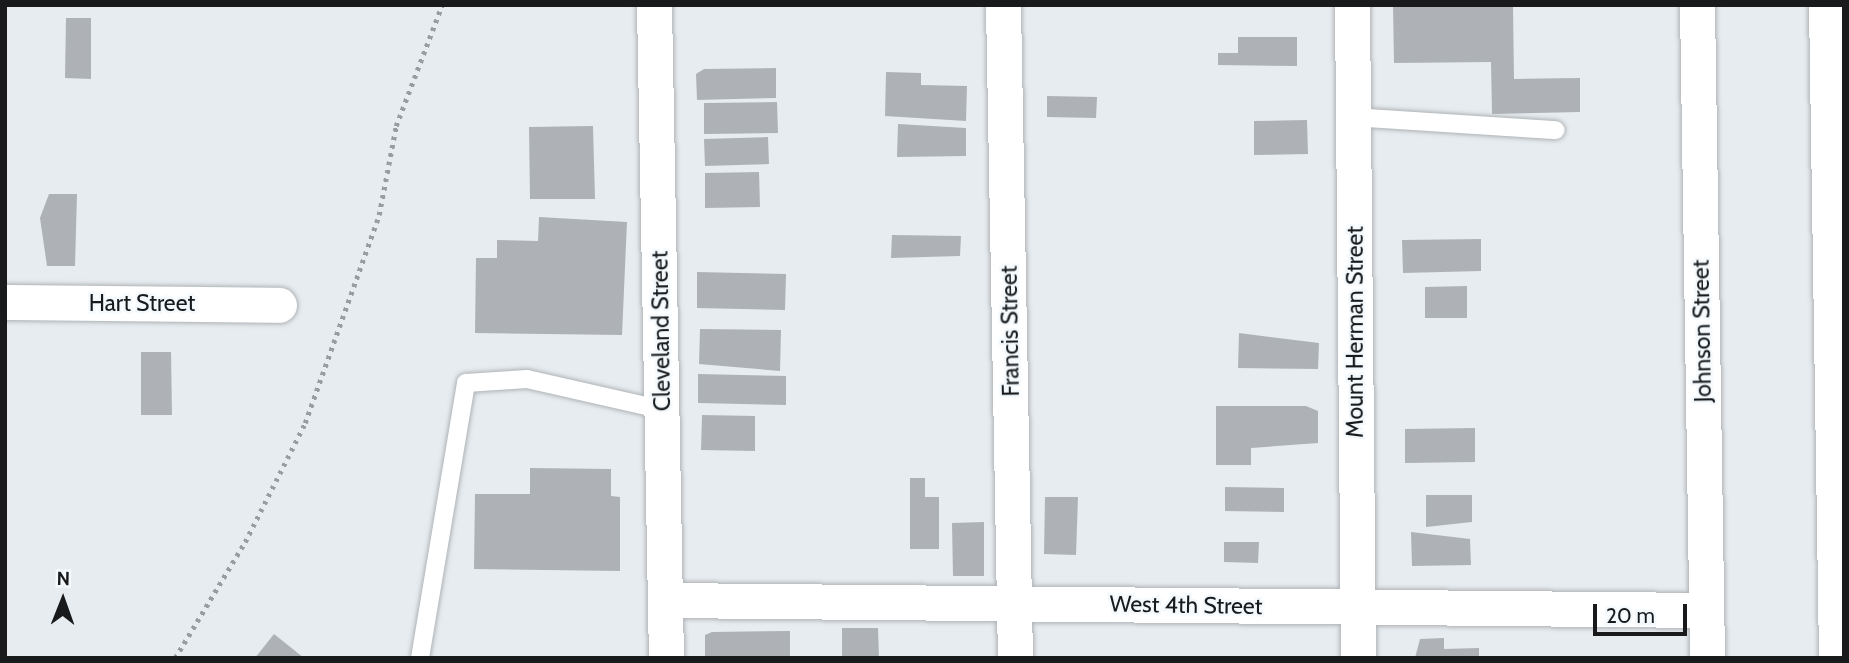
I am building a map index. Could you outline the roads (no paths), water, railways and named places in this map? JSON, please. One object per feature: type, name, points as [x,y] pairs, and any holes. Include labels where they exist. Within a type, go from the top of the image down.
[{"type":"highway","points":[[1828,5],[1839,658]]},
{"type":"street","name":"Cleveland Street","points":[[654,5],[666,658]]},
{"type":"street","name":"Francis Street","points":[[1003,5],[1015,658]]},
{"type":"street","name":"Mount Herman Street","points":[[1352,5],[1358,658]]},
{"type":"street","name":"Johnson Street","points":[[1697,5],[1707,658]]},
{"type":"street","name":"Hart Street","points":[[5,302],[279,305]]},
{"type":"street","name":"West 4th Street","points":[[665,600],[1706,610]]},
{"type":"lane","points":[[1353,117],[1556,130]]},
{"type":"lane","points":[[420,658],[466,383],[527,379],[663,410]]}]
